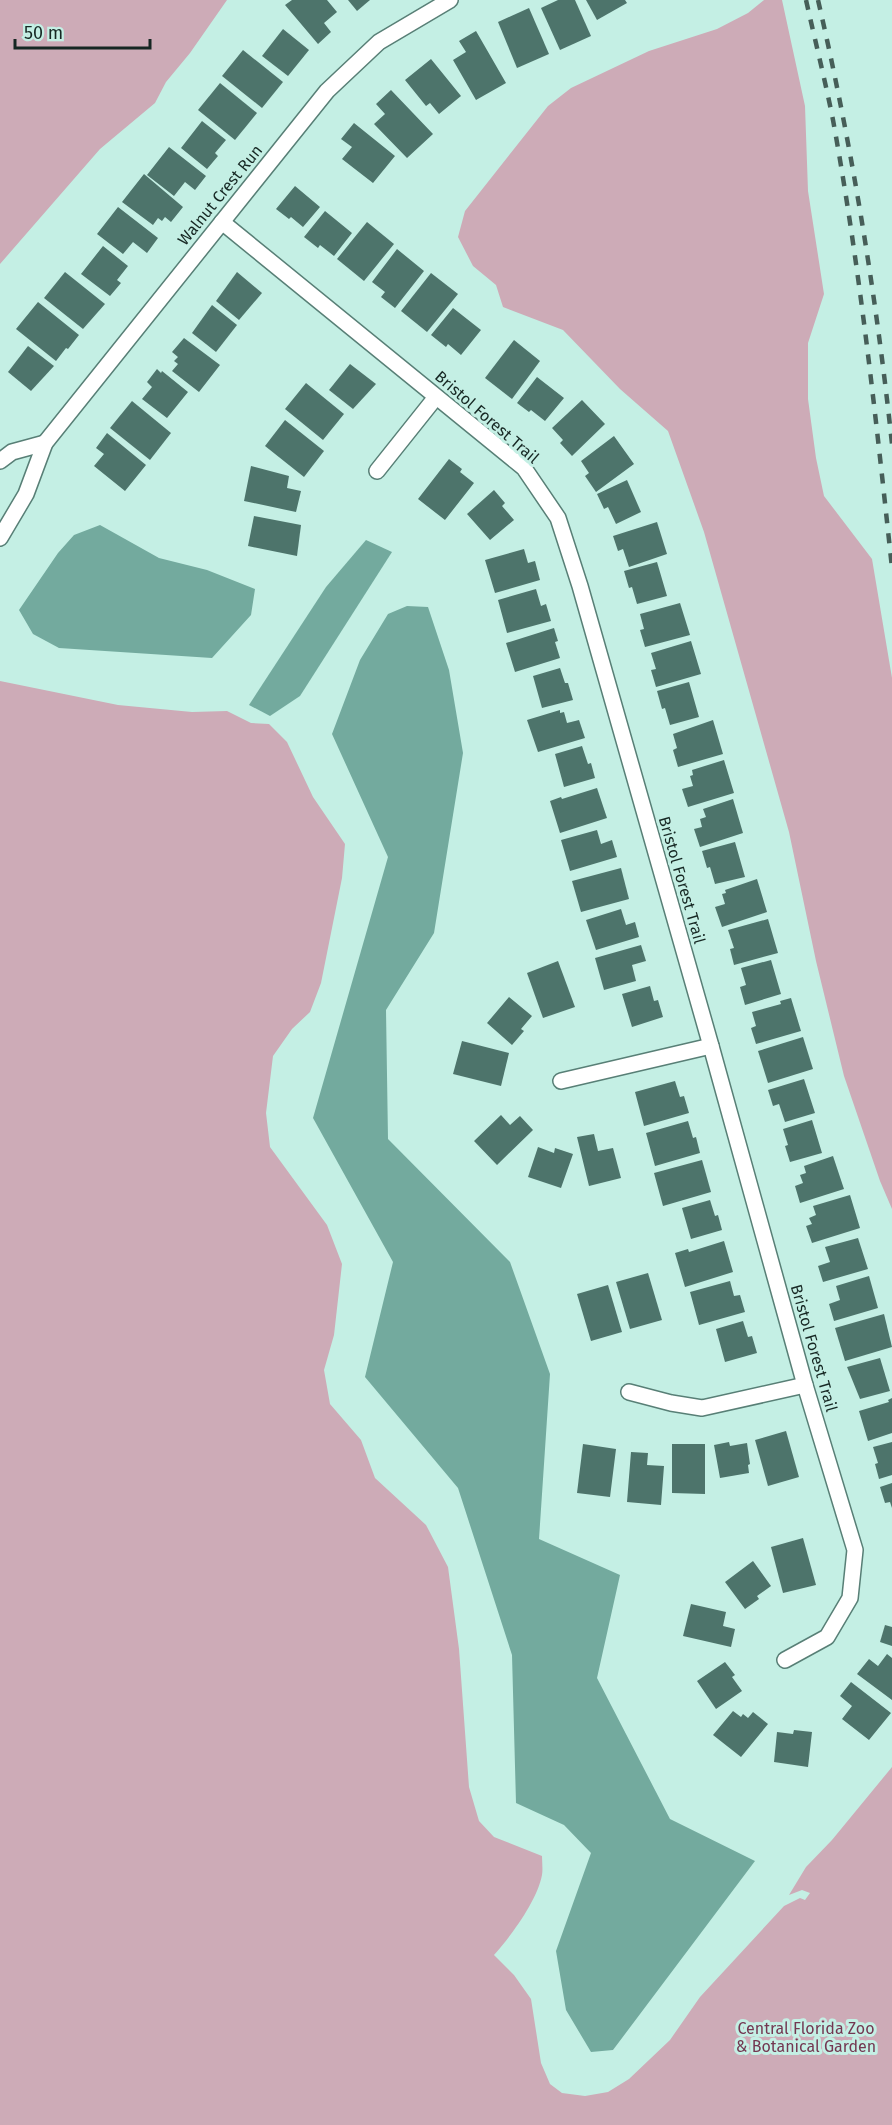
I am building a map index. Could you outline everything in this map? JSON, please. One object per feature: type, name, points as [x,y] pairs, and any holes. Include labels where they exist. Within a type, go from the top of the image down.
[{"type":"street","name":"Walnut Crest Run","points":[[2,529],[26,494],[45,443],[327,91],[379,42],[449,0]]},
{"type":"street","name":"Bristol Forest Trail","points":[[222,222],[524,468],[558,518],[580,586],[805,1385],[855,1550],[850,1598],[827,1637],[785,1660]]},
{"type":"street","points":[[377,471],[436,397]]},
{"type":"street","points":[[0,460],[12,452],[45,443]]},
{"type":"street","points":[[561,1082],[711,1046]]},
{"type":"street","points":[[629,1392],[702,1408],[805,1385]]},
{"type":"green space","points":[[0,0],[227,0],[190,53],[166,82],[155,103],[100,149],[0,264]]},
{"type":"green space","points":[[764,0],[782,0],[805,106],[808,191],[824,294],[808,343],[808,399],[816,458],[824,496],[872,559],[892,678],[892,1209],[844,1076],[816,961],[789,832],[704,532],[668,431],[620,389],[563,330],[503,307],[496,285],[473,266],[458,237],[465,211],[548,106],[571,88],[649,51],[717,29],[748,13]]},
{"type":"green space","name":"Central Florida Zoo & Botanical Garden","points":[[0,681],[118,705],[192,712],[227,711],[251,723],[269,724],[287,742],[313,797],[345,844],[342,878],[321,983],[310,1012],[292,1029],[273,1056],[266,1113],[270,1147],[327,1225],[342,1264],[334,1335],[324,1370],[330,1404],[361,1440],[375,1478],[426,1525],[448,1567],[459,1649],[469,1787],[479,1821],[494,1837],[542,1856],[542,1875],[535,1896],[515,1928],[494,1955],[514,1975],[531,1999],[541,2063],[550,2084],[562,2093],[585,2096],[608,2092],[629,2079],[670,2040],[700,1997],[784,1906],[800,1898],[805,1900],[810,1893],[802,1890],[789,1895],[806,1867],[832,1840],[892,1767],[892,2125],[0,2125]]},
{"type":"shaded area","points":[[100,525],[159,558],[207,570],[255,589],[251,615],[212,658],[59,648],[33,634],[19,610],[58,553],[74,535]]},
{"type":"shaded area","points":[[366,540],[392,552],[300,696],[270,716],[249,705],[326,587]]},
{"type":"shaded area","points":[[407,606],[428,607],[449,670],[463,753],[434,933],[386,1010],[388,1139],[510,1262],[550,1374],[539,1539],[620,1575],[597,1678],[670,1819],[755,1861],[613,2050],[591,2052],[566,2010],[556,1951],[591,1853],[564,1825],[516,1803],[512,1655],[458,1488],[365,1377],[393,1262],[313,1118],[388,857],[332,734],[360,660],[388,614]]},
{"type":"building","points":[[292,0],[327,0],[337,12],[324,23],[331,32],[318,44],[285,5]]},
{"type":"building","points":[[348,0],[370,0],[357,11]]},
{"type":"building","points":[[558,0],[575,0],[591,36],[560,50],[541,8]]},
{"type":"building","points":[[586,0],[625,0],[627,3],[597,20]]},
{"type":"building","points":[[529,8],[549,54],[517,68],[498,22]]},
{"type":"building","points":[[283,29],[309,50],[288,76],[262,56]]},
{"type":"building","points":[[476,31],[506,83],[476,100],[453,60],[466,52],[459,41]]},
{"type":"building","points":[[243,50],[283,82],[262,108],[222,76]]},
{"type":"building","points":[[431,59],[461,96],[439,114],[430,103],[426,106],[405,80]]},
{"type":"building","points":[[220,83],[257,113],[235,140],[198,110]]},
{"type":"building","points":[[391,90],[433,134],[407,158],[374,124],[385,114],[376,104]]},
{"type":"building","points":[[202,121],[226,140],[215,153],[218,156],[207,169],[181,148]]},
{"type":"building","points":[[354,123],[395,156],[373,183],[342,159],[352,147],[341,139]]},
{"type":"building","points":[[169,147],[206,176],[195,190],[185,182],[174,196],[147,175]]},
{"type":"building","points":[[144,174],[183,207],[171,222],[165,217],[162,221],[158,218],[153,225],[122,202]]},
{"type":"building","points":[[295,186],[320,207],[303,227],[276,209]]},
{"type":"building","points":[[118,207],[158,238],[147,253],[133,242],[123,254],[97,234]]},
{"type":"building","points":[[325,211],[352,233],[334,256],[320,245],[318,248],[304,237]]},
{"type":"building","points":[[367,222],[394,244],[364,281],[337,259]]},
{"type":"building","points":[[103,246],[128,266],[117,280],[121,283],[110,296],[81,274]]},
{"type":"building","points":[[397,249],[424,271],[395,308],[381,297],[385,292],[372,282]]},
{"type":"building","points":[[65,272],[105,304],[83,329],[44,298]]},
{"type":"building","points":[[237,272],[262,293],[239,320],[216,301]]},
{"type":"building","points":[[431,273],[458,294],[427,332],[401,311]]},
{"type":"building","points":[[38,302],[79,335],[56,361],[16,329]]},
{"type":"building","points":[[212,305],[237,325],[216,352],[192,333]]},
{"type":"building","points":[[453,308],[481,330],[461,355],[448,344],[446,347],[431,335]]},
{"type":"building","points":[[184,338],[220,365],[199,392],[172,371],[178,364],[174,361],[178,357],[172,352]]},
{"type":"building","points":[[514,340],[540,361],[512,399],[485,378]]},
{"type":"building","points":[[28,346],[54,366],[31,391],[8,372]]},
{"type":"building","points":[[350,364],[376,384],[353,409],[329,390]]},
{"type":"building","points":[[157,369],[188,392],[167,418],[142,399],[152,387],[147,382]]},
{"type":"building","points":[[537,377],[564,398],[545,421],[517,403]]},
{"type":"building","points":[[306,383],[344,414],[323,440],[285,409]]},
{"type":"building","points":[[582,400],[605,424],[572,456],[560,443],[563,440],[552,428]]},
{"type":"building","points":[[132,401],[171,433],[150,460],[110,428]]},
{"type":"building","points":[[285,420],[324,451],[304,477],[265,446]]},
{"type":"building","points":[[107,433],[146,465],[125,491],[94,466],[104,454],[96,448]]},
{"type":"building","points":[[614,436],[634,464],[596,492],[585,476],[589,473],[581,461]]},
{"type":"building","points":[[449,459],[474,483],[445,520],[418,499]]},
{"type":"building","points":[[251,466],[289,476],[287,488],[301,491],[296,512],[244,501]]},
{"type":"building","points":[[627,480],[641,512],[616,524],[608,507],[604,509],[597,494]]},
{"type":"building","points":[[494,490],[505,503],[502,506],[514,520],[490,540],[467,514]]},
{"type":"building","points":[[254,516],[301,525],[297,556],[248,546]]},
{"type":"building","points":[[657,522],[667,554],[629,567],[623,549],[618,551],[613,536]]},
{"type":"building","points":[[524,549],[528,563],[535,561],[540,580],[495,593],[485,560]]},
{"type":"building","points":[[657,562],[667,596],[637,604],[624,571]]},
{"type":"building","points":[[536,589],[541,606],[546,604],[551,621],[507,633],[498,600]]},
{"type":"building","points":[[680,603],[690,635],[645,647],[640,630],[644,629],[640,614]]},
{"type":"building","points":[[554,628],[560,658],[515,672],[506,643]]},
{"type":"building","points":[[691,641],[701,674],[656,687],[651,670],[656,669],[651,653]]},
{"type":"building","points":[[560,668],[573,700],[542,708],[533,676]]},
{"type":"building","points":[[689,682],[699,717],[670,725],[657,691]]},
{"type":"building","points":[[560,710],[560,713],[564,712],[567,723],[579,720],[585,738],[538,752],[527,720]]},
{"type":"building","points":[[713,720],[723,754],[678,767],[673,750],[677,748],[673,734]]},
{"type":"building","points":[[582,746],[588,764],[591,763],[595,778],[564,787],[555,754]]},
{"type":"building","points":[[724,760],[734,793],[688,807],[682,789],[693,786],[690,776],[693,775],[692,770]]},
{"type":"building","points":[[597,788],[607,818],[560,833],[550,801]]},
{"type":"building","points":[[733,799],[743,833],[700,847],[694,829],[702,827],[700,819],[706,817],[703,809]]},
{"type":"building","points":[[597,830],[601,844],[612,840],[617,857],[570,871],[561,840]]},
{"type":"building","points":[[735,842],[745,877],[715,884],[702,851]]},
{"type":"building","points":[[621,868],[629,899],[581,912],[572,881]]},
{"type":"building","points":[[757,879],[767,912],[722,927],[715,907],[725,904],[722,894],[726,893],[725,890]]},
{"type":"building","points":[[621,909],[626,925],[635,922],[639,937],[596,950],[586,920]]},
{"type":"building","points":[[768,919],[778,953],[734,965],[730,949],[734,948],[728,930]]},
{"type":"building","points":[[641,945],[646,961],[632,965],[636,981],[604,990],[595,958]]},
{"type":"building","points":[[771,960],[781,994],[745,1005],[740,987],[746,985],[741,968]]},
{"type":"building","points":[[558,961],[575,1007],[543,1018],[527,973]]},
{"type":"building","points":[[650,986],[654,1001],[658,1000],[663,1017],[632,1027],[622,994]]},
{"type":"building","points":[[509,997],[532,1016],[521,1029],[524,1031],[512,1045],[487,1023]]},
{"type":"building","points":[[791,998],[801,1031],[756,1044],[751,1028],[756,1026],[752,1012],[781,1004],[780,1001]]},
{"type":"building","points":[[803,1037],[813,1069],[768,1083],[758,1051]]},
{"type":"building","points":[[462,1041],[509,1053],[501,1086],[453,1074]]},
{"type":"building","points":[[804,1079],[815,1113],[785,1122],[779,1104],[773,1106],[768,1090]]},
{"type":"building","points":[[675,1081],[680,1097],[684,1096],[689,1113],[644,1126],[635,1092]]},
{"type":"building","points":[[501,1115],[510,1125],[520,1116],[533,1130],[497,1165],[474,1141]]},
{"type":"building","points":[[812,1120],[822,1153],[790,1162],[783,1129]]},
{"type":"building","points":[[688,1121],[693,1138],[696,1137],[700,1153],[655,1166],[646,1133]]},
{"type":"building","points":[[594,1134],[598,1151],[613,1148],[621,1178],[589,1186],[577,1137]]},
{"type":"building","points":[[538,1147],[554,1153],[555,1148],[573,1154],[561,1188],[528,1177]]},
{"type":"building","points":[[833,1156],[844,1189],[800,1203],[795,1186],[803,1183],[800,1175],[806,1173],[804,1166]]},
{"type":"building","points":[[702,1160],[711,1192],[663,1206],[654,1173]]},
{"type":"building","points":[[850,1195],[860,1228],[812,1243],[806,1226],[812,1224],[809,1218],[816,1215],[813,1206]]},
{"type":"building","points":[[710,1200],[715,1216],[718,1215],[722,1230],[691,1239],[682,1208]]},
{"type":"building","points":[[858,1238],[868,1269],[823,1282],[818,1266],[830,1262],[825,1247]]},
{"type":"building","points":[[724,1241],[733,1272],[685,1287],[675,1253],[688,1249],[689,1252]]},
{"type":"building","points":[[648,1273],[662,1320],[630,1329],[616,1282]]},
{"type":"building","points":[[869,1276],[878,1308],[834,1321],[829,1304],[840,1300],[836,1286]]},
{"type":"building","points":[[730,1281],[734,1296],[740,1295],[745,1312],[699,1325],[690,1292]]},
{"type":"building","points":[[608,1285],[622,1332],[591,1341],[577,1294]]},
{"type":"building","points":[[884,1314],[892,1347],[845,1361],[835,1328]]},
{"type":"building","points":[[743,1321],[748,1337],[752,1336],[757,1353],[725,1362],[716,1329]]},
{"type":"building","points":[[880,1358],[890,1391],[860,1399],[847,1367]]},
{"type":"building","points":[[892,1398],[892,1433],[868,1441],[859,1411],[889,1402],[888,1400]]},
{"type":"building","points":[[786,1431],[799,1477],[768,1486],[755,1440]]},
{"type":"building","points":[[729,1442],[730,1446],[747,1443],[749,1473],[720,1478],[714,1445]]},
{"type":"building","points":[[892,1442],[892,1475],[879,1479],[875,1464],[878,1463],[873,1447]]},
{"type":"building","points":[[583,1444],[616,1449],[610,1497],[577,1493]]},
{"type":"building","points":[[672,1444],[705,1444],[705,1494],[672,1493]]},
{"type":"building","points":[[631,1452],[648,1453],[647,1465],[664,1466],[661,1505],[627,1502]]},
{"type":"building","points":[[892,1483],[892,1508],[890,1502],[885,1503],[880,1487]]},
{"type":"building","points":[[803,1538],[816,1585],[783,1593],[771,1547]]},
{"type":"building","points":[[753,1561],[771,1586],[745,1609],[725,1582]]},
{"type":"building","points":[[691,1604],[726,1612],[723,1626],[735,1629],[731,1647],[683,1636]]},
{"type":"building","points":[[885,1625],[892,1627],[892,1646],[880,1642]]},
{"type":"building","points":[[887,1654],[892,1658],[892,1700],[857,1674],[869,1659],[878,1666]]},
{"type":"building","points":[[725,1662],[735,1675],[732,1677],[742,1691],[716,1709],[697,1681]]},
{"type":"building","points":[[851,1682],[891,1713],[869,1740],[842,1719],[852,1706],[840,1696]]},
{"type":"building","points":[[733,1711],[741,1717],[743,1714],[748,1718],[753,1712],[768,1724],[741,1757],[713,1735]]},
{"type":"building","points":[[794,1730],[812,1732],[808,1767],[774,1762],[777,1732],[793,1734]]},
{"type":"railway","points":[[806,0],[843,176],[859,288],[892,568]]},
{"type":"railway","points":[[818,0],[842,110],[862,221],[892,444]]}]
